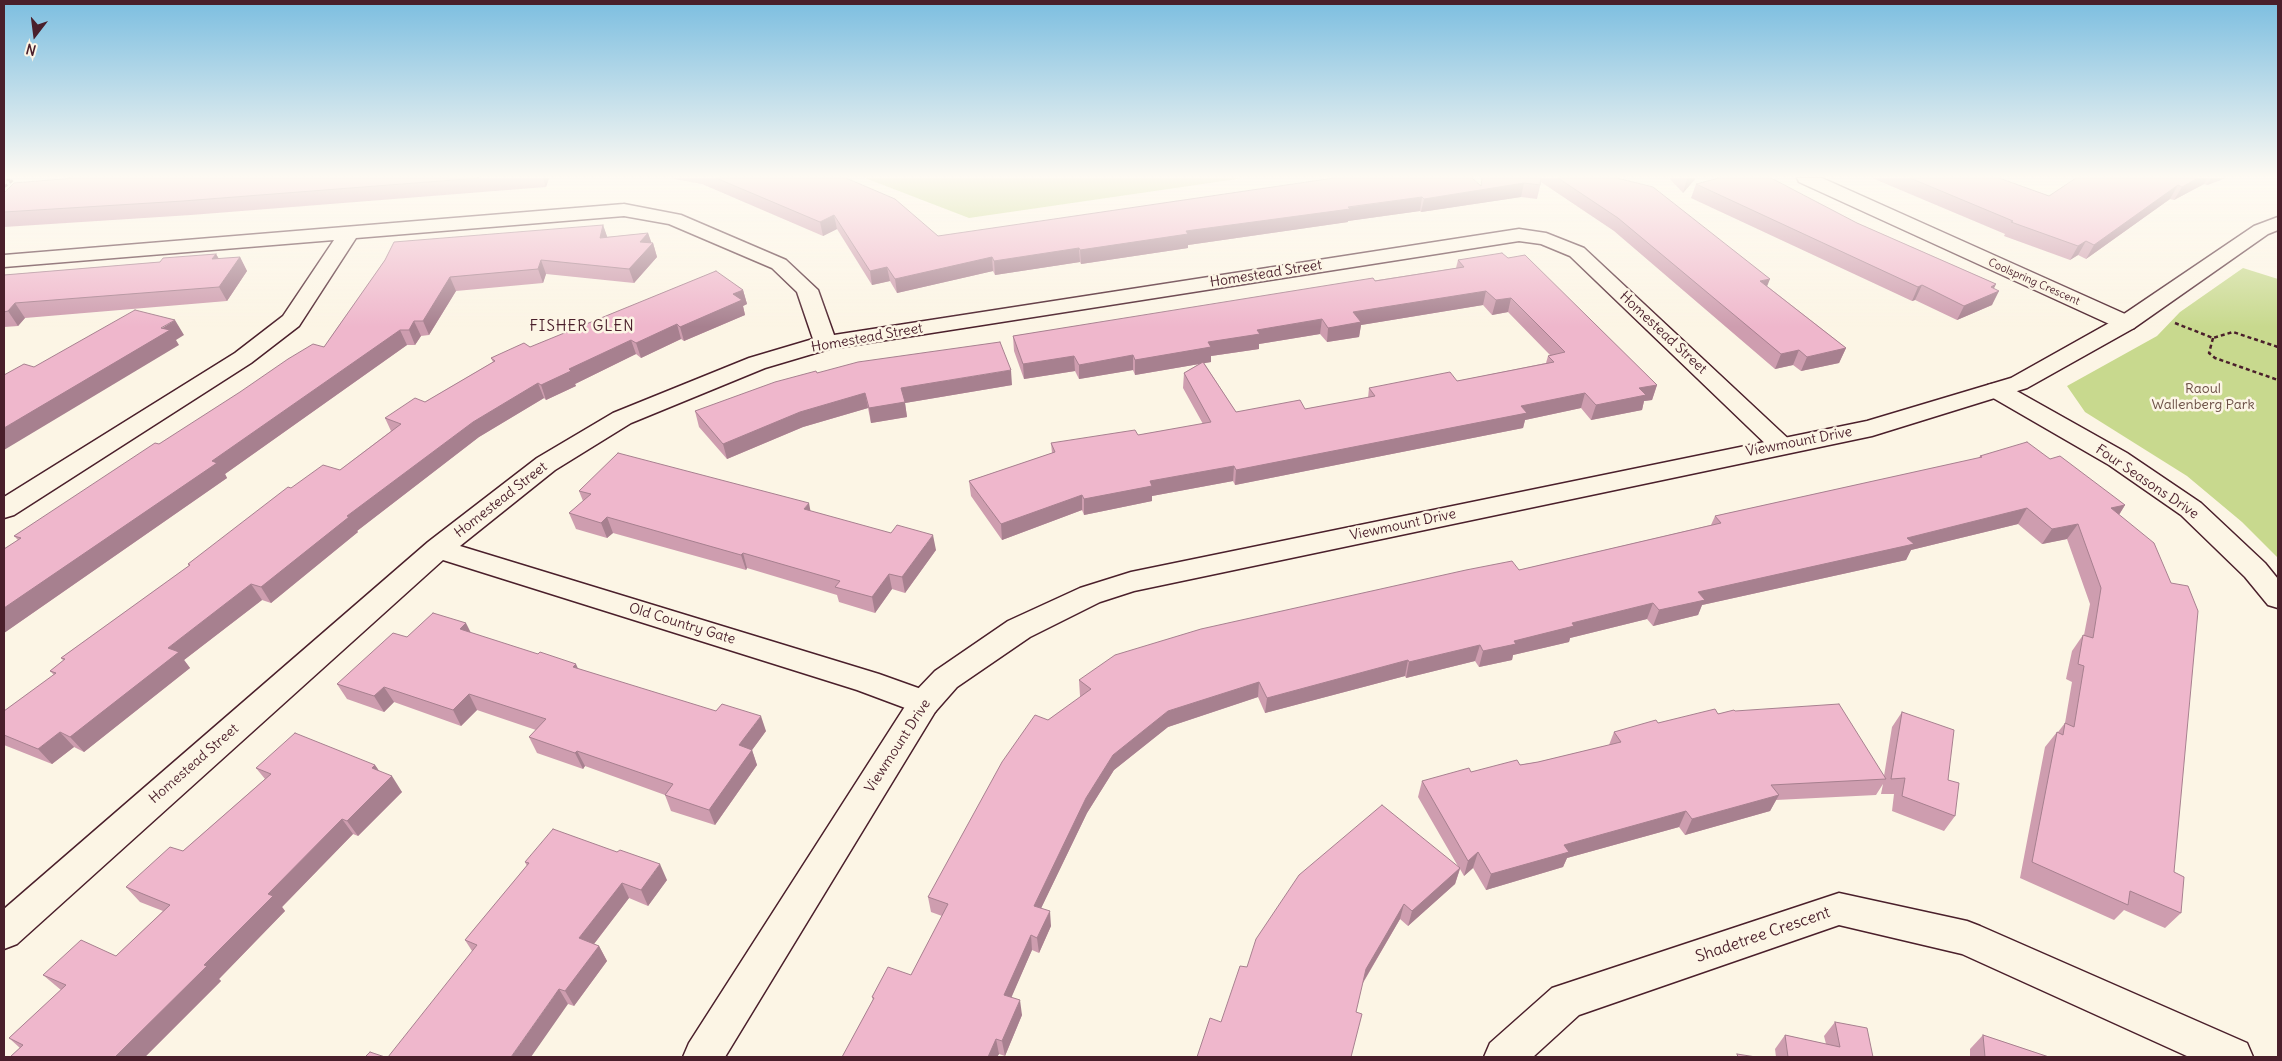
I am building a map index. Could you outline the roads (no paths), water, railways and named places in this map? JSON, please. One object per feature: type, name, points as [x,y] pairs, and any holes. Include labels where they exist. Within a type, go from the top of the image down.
[{"type":"street","points":[[4,261],[415,228]]},
{"type":"street","points":[[694,228],[779,264],[807,290],[826,343]]},
{"type":"street","name":"Coolspring Crescent","points":[[1915,228],[2126,323]]},
{"type":"street","name":"Viewmount Drive","points":[[703,1057],[924,703],[946,679],[1019,629],[1090,595],[1131,582],[1782,445],[1872,428],[2019,383],[2126,323],[2261,230],[2268,228]]},
{"type":"street","points":[[4,509],[243,358],[291,321],[349,233]]},
{"type":"street","name":"Homestead Street","points":[[4,932],[438,549],[546,464],[622,418],[757,363],[826,343],[1519,235],[1546,239],[1577,252],[1782,445]]},
{"type":"street","name":"Four Seasons Drive","points":[[1997,390],[2118,459],[2191,509],[2255,570],[2278,598]]},
{"type":"street","name":"Old Country Gate","points":[[438,549],[868,682],[924,703]]},
{"type":"street","name":"Shadetree Crescent","points":[[1504,1057],[1566,1001],[1839,909],[1967,938],[2232,1057]]},
{"type":"district","name":"FISHER GLEN","points":[[582,327]]},
{"type":"park label","name":"Raoul Wallenberg Park","points":[[2203,398]]}]
